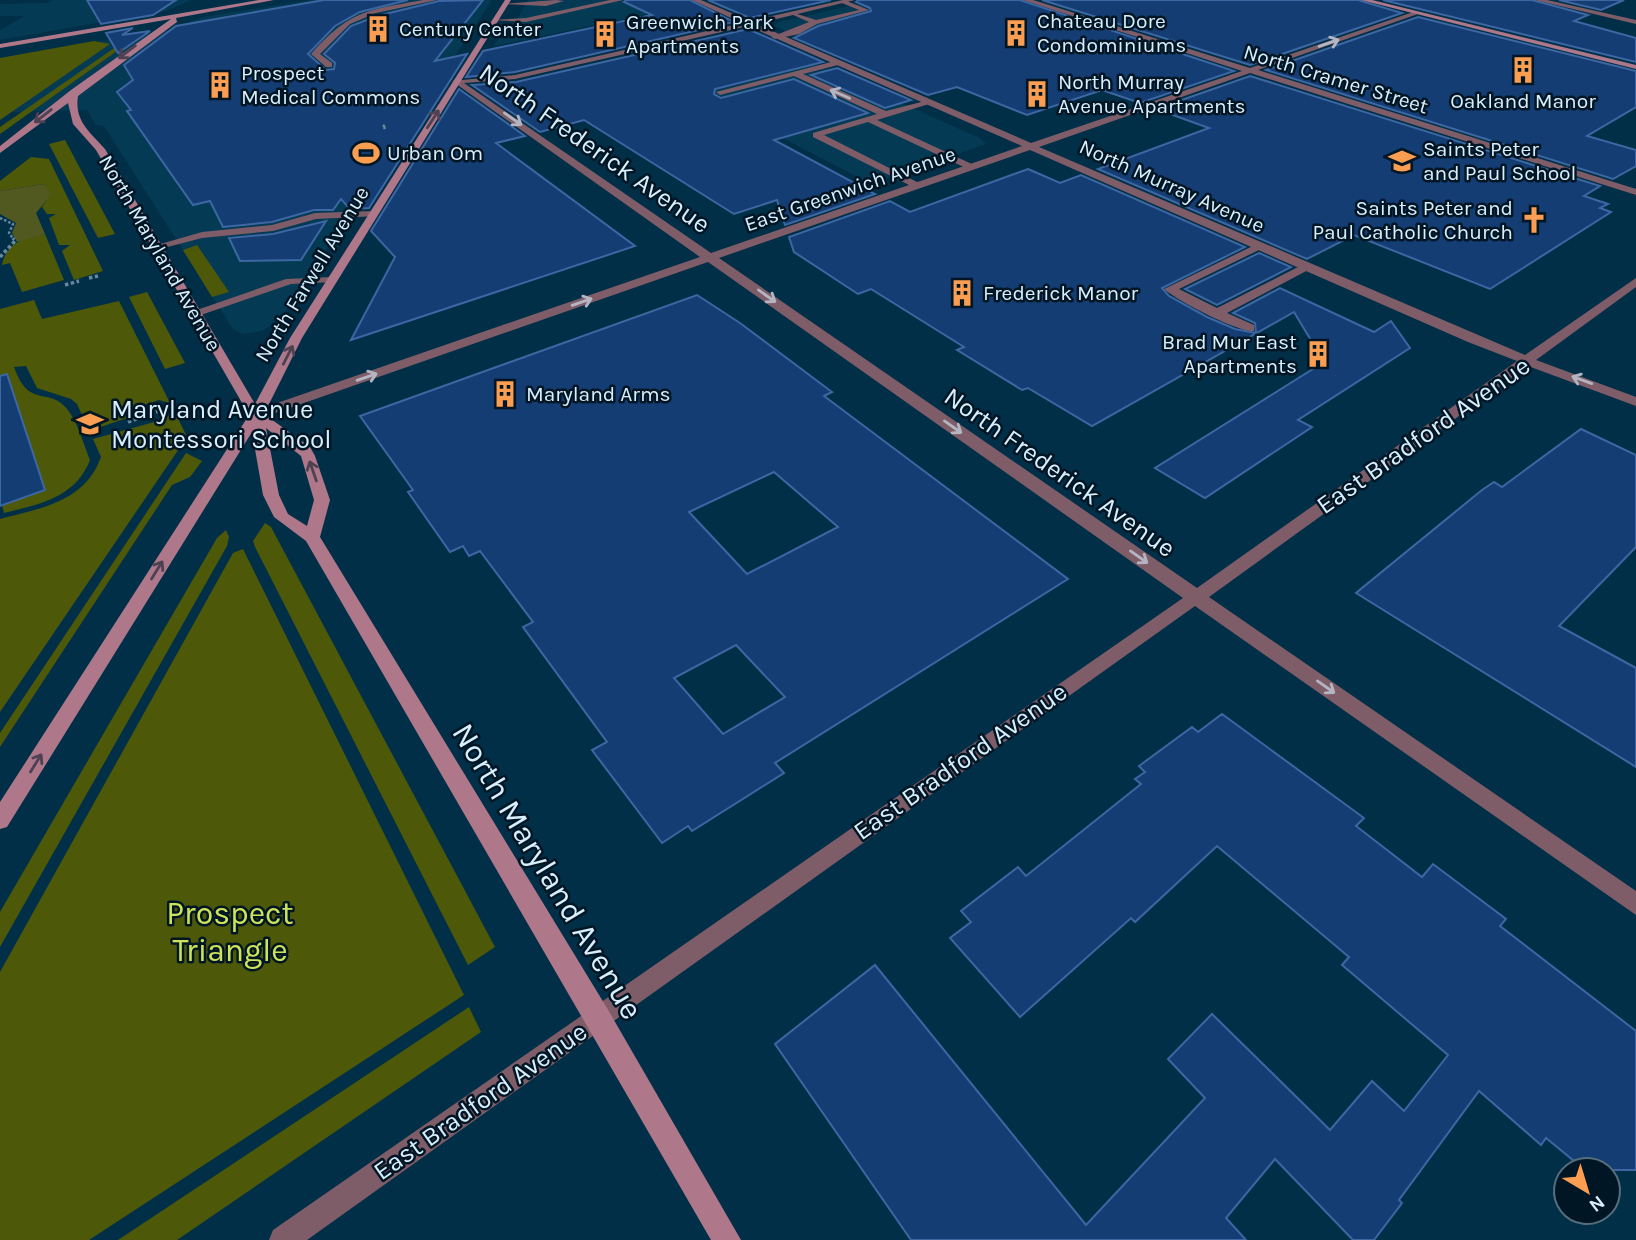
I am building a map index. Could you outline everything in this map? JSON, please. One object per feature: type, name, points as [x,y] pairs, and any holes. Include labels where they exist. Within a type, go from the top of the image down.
[{"type":"main road","points":[[0,47],[271,0]]},
{"type":"main road","points":[[1364,0],[1636,67]]},
{"type":"main road","points":[[0,150],[162,27],[206,2]]},
{"type":"main road","name":"North Farwell Avenue","points":[[0,821],[256,415],[296,338],[331,280],[506,2]]},
{"type":"main road","name":"North Maryland Avenue","points":[[74,92],[70,109],[75,121],[100,149],[256,415],[271,495],[282,517],[312,537],[598,1017],[727,1240]]},
{"type":"main road","name":"North Maryland Avenue","points":[[256,415],[305,450],[308,456],[321,500],[312,537]]},
{"type":"street","points":[[329,65],[315,54],[347,22],[374,11],[434,0]]},
{"type":"street","points":[[506,2],[546,4],[567,0]]},
{"type":"street","points":[[495,20],[526,19],[620,0]]},
{"type":"street","name":"North Murray Avenue","points":[[695,0],[1526,362],[1581,379],[1636,402]]},
{"type":"street","name":"North Cramer Street","points":[[1026,0],[1636,192]]},
{"type":"street","points":[[1538,0],[1636,22]]},
{"type":"street","points":[[456,81],[515,77],[848,1],[866,10],[815,22],[796,32],[775,37]]},
{"type":"street","points":[[793,13],[815,22]]},
{"type":"street","name":"East Greenwich Avenue","points":[[256,415],[1416,13]]},
{"type":"street","points":[[720,92],[835,63]]},
{"type":"street","points":[[795,73],[885,114]]},
{"type":"street","name":"North Frederick Avenue","points":[[456,81],[1636,904]]},
{"type":"street","points":[[917,186],[816,135],[926,102]]},
{"type":"street","points":[[868,119],[971,167]]},
{"type":"street","points":[[156,247],[202,235],[273,228],[315,216],[373,214]]},
{"type":"street","points":[[1250,328],[1170,289],[1259,246]]},
{"type":"street","points":[[1217,313],[1307,267]]},
{"type":"street","points":[[194,313],[290,281],[331,280]]},
{"type":"street","name":"East Bradford Avenue","points":[[283,1240],[1636,282]]},
{"type":"path","points":[[0,218],[13,224],[9,233],[15,241],[0,257]]},
{"type":"path","points":[[89,278],[97,276]]},
{"type":"path","points":[[65,285],[79,281]]},
{"type":"path","points":[[156,412],[172,407]]},
{"type":"path","points":[[128,422],[145,416]]},
{"type":"shaded area","points":[[53,0],[192,0],[166,11],[0,40],[0,30],[24,16],[0,16],[0,4],[48,3]]},
{"type":"shaded area","points":[[311,0],[492,0],[280,320],[262,331],[242,334],[233,329],[104,126],[96,125],[87,110],[11,112],[0,120],[0,58],[182,28],[191,21],[207,16]]},
{"type":"shaded area","points":[[528,0],[664,0],[692,5],[494,46],[498,39],[507,37]]},
{"type":"shaded area","points":[[866,2],[900,14],[801,38],[774,26],[779,22]]},
{"type":"shaded area","points":[[748,35],[980,138],[986,144],[871,184],[629,58]]},
{"type":"green space","points":[[94,41],[110,44],[0,120],[0,58]]},
{"type":"green space","points":[[131,41],[0,134],[0,127],[123,42]]},
{"type":"green space","points":[[65,140],[115,234],[98,238],[49,144]]},
{"type":"green space","points":[[31,157],[49,159],[103,271],[74,280],[62,251],[70,245],[59,245],[49,218],[56,214],[47,214],[42,207],[50,195],[44,184],[0,191],[0,181]]},
{"type":"green space","points":[[44,184],[51,195],[36,213],[45,234],[17,242],[12,233],[16,223],[0,214],[0,191]]},
{"type":"green space","points":[[45,234],[64,280],[22,292],[10,263],[2,265],[4,257],[18,242]]},
{"type":"green space","points":[[197,245],[229,292],[212,297],[183,250]]},
{"type":"green space","points":[[147,292],[185,363],[165,369],[129,297]]},
{"type":"green space","points":[[34,300],[42,319],[119,301],[170,403],[159,400],[125,411],[127,418],[89,431],[77,404],[71,399],[37,388],[26,366],[14,367],[26,388],[60,402],[67,409],[90,460],[83,473],[66,491],[43,502],[4,513],[2,505],[45,490],[12,388],[0,392],[0,309]]},
{"type":"green space","points":[[174,410],[187,437],[0,712],[0,519],[60,501],[84,484],[101,457],[93,439],[165,419]]},
{"type":"green space","points":[[186,453],[202,461],[190,477],[172,485],[0,747],[0,733]]},
{"type":"green space","points":[[265,523],[271,527],[495,947],[468,965],[255,547],[253,541]]},
{"type":"green space","points":[[226,530],[229,537],[227,546],[0,947],[0,912],[217,538]]},
{"type":"green space","name":"Prospect Triangle","points":[[243,549],[464,995],[89,1240],[0,1240],[0,972],[233,553]]},
{"type":"green space","points":[[469,1007],[481,1032],[177,1240],[118,1240]]},
{"type":"building","points":[[87,0],[176,0],[153,15],[101,24]]},
{"type":"building","points":[[324,0],[408,0],[360,12],[335,26],[308,54],[326,70],[334,69],[335,63],[324,54],[351,26],[377,16],[439,1],[483,0],[435,61],[467,54],[369,208],[350,209],[341,199],[333,210],[314,210],[272,222],[223,227],[210,201],[193,205],[127,111],[131,110],[117,92],[133,80],[124,65],[176,26]]},
{"type":"building","points":[[690,0],[734,22],[515,72],[466,77],[483,51],[652,15],[624,2]]},
{"type":"building","points":[[708,0],[831,0],[750,18]]},
{"type":"building","points":[[1020,0],[1234,71],[1140,103],[1102,90],[1027,115],[957,87],[928,95],[794,38],[818,26],[871,11],[856,2]]},
{"type":"building","points":[[1042,0],[1358,0],[1402,13],[1250,65]]},
{"type":"building","points":[[1383,0],[1532,0],[1588,15],[1574,21],[1636,38],[1636,62]]},
{"type":"building","points":[[1559,0],[1624,0],[1601,10]]},
{"type":"building","points":[[1418,17],[1636,71],[1636,107],[1587,136],[1636,150],[1636,166],[1613,179],[1266,70]]},
{"type":"building","points":[[133,28],[122,35],[150,31],[118,53],[106,33]]},
{"type":"building","points":[[748,29],[823,62],[715,89],[714,94],[721,98],[794,79],[868,113],[774,140],[875,194],[785,225],[777,200],[734,214],[584,120],[540,132],[472,85],[516,82]]},
{"type":"building","points":[[837,68],[911,100],[885,108],[811,75]]},
{"type":"building","points":[[1250,76],[1600,186],[1584,196],[1608,204],[1600,208],[1611,212],[1490,289],[1354,235],[1307,259],[1098,169],[1209,128],[1156,109]]},
{"type":"building","points":[[459,89],[525,136],[496,143],[635,246],[351,340],[395,257],[371,231]]},
{"type":"building","points":[[1028,169],[1060,183],[1081,175],[1245,247],[1162,288],[1169,296],[1207,317],[1235,329],[1256,333],[1255,323],[1233,313],[1280,288],[1374,332],[1391,321],[1410,348],[1298,420],[1312,427],[1205,498],[1155,468],[1324,362],[1294,312],[1092,426],[1028,388],[1022,390],[957,350],[964,347],[871,289],[858,294],[794,252],[789,237],[890,201],[910,212]]},
{"type":"building","points":[[326,221],[301,260],[240,261],[229,238],[273,234]]},
{"type":"building","points":[[1259,253],[1291,267],[1217,305],[1185,289]]},
{"type":"building","points":[[697,295],[740,323],[832,392],[824,396],[1068,579],[775,763],[784,773],[692,831],[688,826],[662,843],[592,750],[607,742],[523,627],[533,622],[480,551],[469,556],[463,546],[450,552],[408,492],[413,490],[360,416]],"holes":[[[774,472],[838,527],[747,574],[689,512]],[[736,645],[785,697],[723,734],[674,678]]]},
{"type":"building","points":[[7,374],[45,490],[0,506],[0,376]]},
{"type":"building","points":[[1581,429],[1636,455],[1636,547],[1559,626],[1636,668],[1636,767],[1356,593],[1482,490],[1494,482],[1502,487]]},
{"type":"building","points":[[1222,714],[1364,818],[1356,826],[1422,877],[1433,864],[1506,919],[1500,926],[1636,1031],[1636,1170],[1622,1170],[1622,1156],[1568,1156],[1546,1138],[1541,1145],[1479,1091],[1399,1200],[1402,1203],[1374,1240],[1353,1240],[1275,1159],[1226,1218],[1246,1240],[911,1240],[775,1044],[875,965],[1086,1225],[1205,1098],[1168,1059],[1212,1014],[1330,1130],[1372,1081],[1404,1111],[1448,1055],[1342,965],[1349,957],[1217,846],[1135,922],[1131,918],[1020,1017],[950,938],[971,922],[961,911],[1018,867],[1026,876],[1141,784],[1135,779],[1145,772],[1139,766],[1192,727],[1198,732]]},
{"type":"place","name":"Century Center","points":[[378,29]]},
{"type":"place","name":"Chateau Dore Condominiums","points":[[1016,33]]},
{"type":"place","name":"Greenwich Park Apartments","points":[[605,34]]},
{"type":"place","name":"Oakland Manor","points":[[1523,70]]},
{"type":"place","name":"Prospect Medical Commons","points":[[220,85]]},
{"type":"place","name":"North Murray Avenue Apartments","points":[[1037,94]]},
{"type":"place","name":"Urban Om","points":[[366,153]]},
{"type":"place","name":"Saints Peter and Paul School","points":[[1402,161]]},
{"type":"place","name":"Saints Peter and Paul Catholic Church","points":[[1534,220]]},
{"type":"place","name":"Frederick Manor","points":[[962,293]]},
{"type":"place","name":"Brad Mur East Apartments","points":[[1318,354]]},
{"type":"place","name":"Maryland Arms","points":[[505,394]]},
{"type":"place","name":"Maryland Avenue Montessori School","points":[[90,424]]}]
